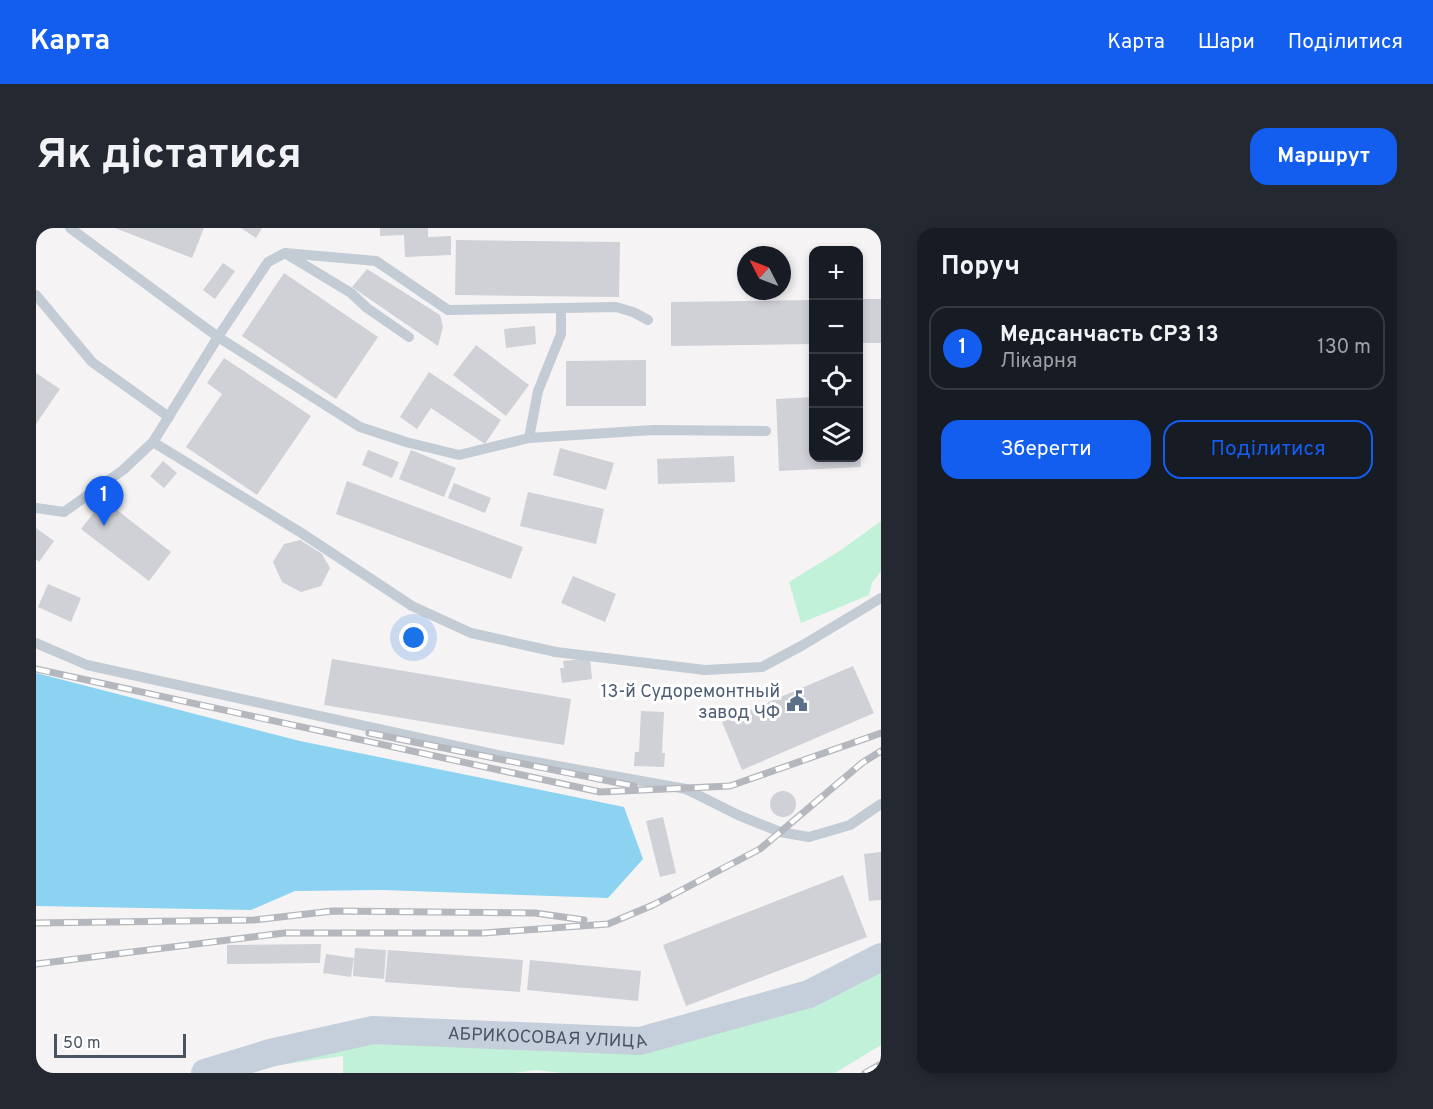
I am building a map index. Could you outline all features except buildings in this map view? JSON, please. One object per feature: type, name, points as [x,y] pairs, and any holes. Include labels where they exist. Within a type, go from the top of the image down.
[{"type":"main road","name":"АБРИКОСОВАЯ УЛИЦА","points":[[205,1073],[270,1053],[373,1030],[640,1041],[809,994],[881,957]]},
{"type":"lane","points":[[70,228],[218,337],[360,427],[397,439],[459,455],[529,438],[653,430],[766,431]]},
{"type":"lane","points":[[285,253],[351,293],[367,308],[409,337]]},
{"type":"lane","points":[[36,508],[64,512],[123,470],[153,442],[268,262],[285,253],[376,261],[448,310],[616,307],[648,320]]},
{"type":"lane","points":[[36,295],[92,362],[169,417]]},
{"type":"lane","points":[[529,438],[538,391],[561,334],[561,308]]},
{"type":"lane","points":[[153,442],[303,534],[412,606],[471,633],[556,652],[705,670],[762,667],[881,598]]},
{"type":"lane","points":[[36,643],[87,666],[502,756],[686,789],[738,815],[780,832],[809,837],[850,825],[881,804]]},
{"type":"green space","points":[[881,521],[881,571],[872,583],[869,595],[801,623],[789,582],[841,550]]},
{"type":"green space","points":[[881,965],[881,1045],[835,1073],[561,1073],[537,1070],[513,1073],[343,1073],[343,1056],[243,1070],[372,1035],[642,1047]]},
{"type":"water","points":[[36,673],[300,741],[624,807],[643,859],[608,898],[383,890],[295,891],[251,910],[36,906]]},
{"type":"railway","points":[[36,669],[600,792],[730,786],[881,733]]},
{"type":"railway","points":[[369,733],[634,786]]},
{"type":"railway","points":[[36,964],[284,933],[484,933],[608,924],[653,905],[760,849],[862,763],[881,751]]},
{"type":"railway","points":[[36,923],[254,920],[333,911],[535,913],[584,920]]},
{"type":"railway","points":[[865,1073],[881,1064]]},
{"type":"place","name":"Медсанчасть СРЗ 13","points":[[104,526]]},
{"type":"place","name":"13-й Судоремонтный завод ЧФ","points":[[797,701]]}]
